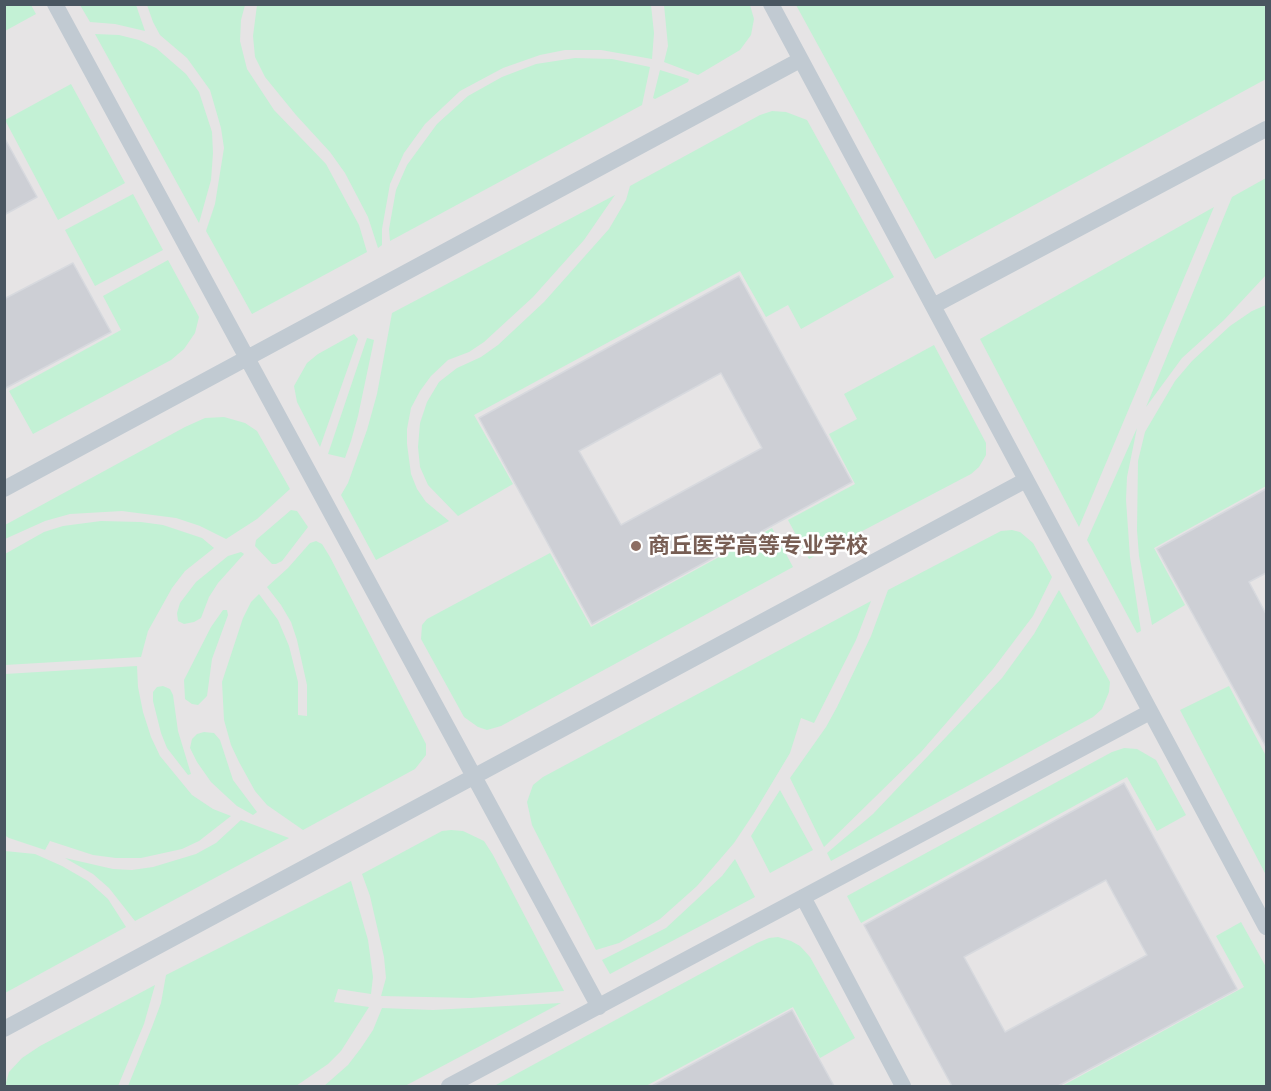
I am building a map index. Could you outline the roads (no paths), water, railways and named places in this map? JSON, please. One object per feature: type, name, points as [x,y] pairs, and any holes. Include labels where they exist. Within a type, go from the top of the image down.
[{"type":"lane","points":[[55,4],[599,1007]]},
{"type":"lane","points":[[771,4],[1266,927]]},
{"type":"lane","points":[[4,489],[800,60]]},
{"type":"lane","points":[[933,306],[1266,129]]},
{"type":"lane","points":[[4,1029],[1026,480]]},
{"type":"lane","points":[[449,1086],[1150,711]]},
{"type":"lane","points":[[803,897],[903,1086]]},
{"type":"place","name":"商丘医学高等专业学校","points":[[636,546]]}]
